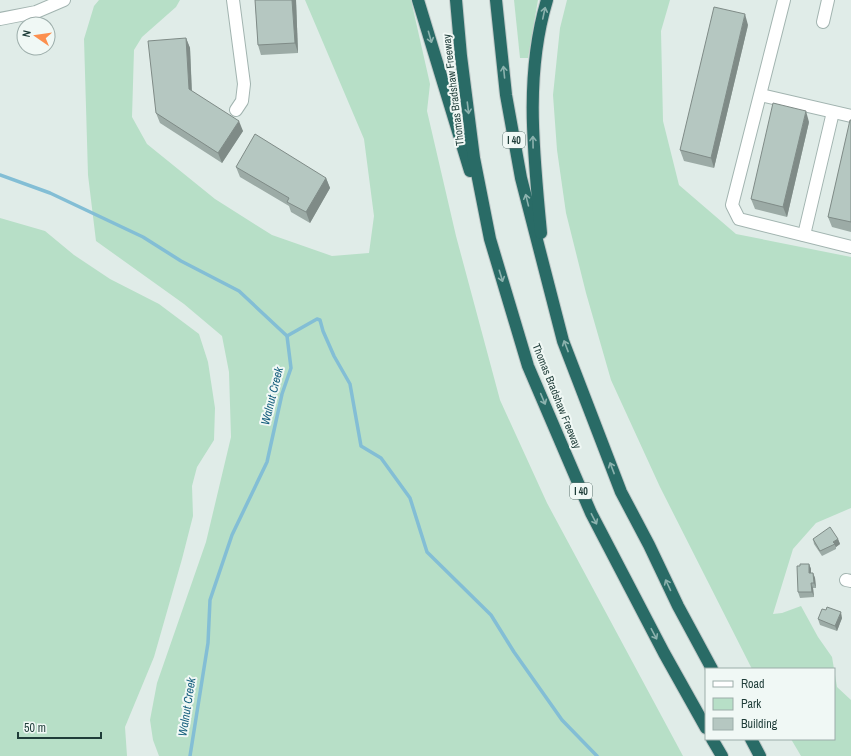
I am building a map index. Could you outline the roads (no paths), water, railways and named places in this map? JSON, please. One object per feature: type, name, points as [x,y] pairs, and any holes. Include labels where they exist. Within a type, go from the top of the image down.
[{"type":"highway","points":[[418,0],[490,239]]},
{"type":"highway","name":"Thomas Bradshaw Freeway","points":[[456,0],[461,56],[474,158],[490,239],[528,366],[591,513],[705,726]]},
{"type":"highway","name":"I 40","points":[[496,0],[506,95],[521,178],[563,340],[621,492],[649,545],[678,606],[711,668]]},
{"type":"highway","points":[[546,278],[532,144],[534,64],[547,0]]},
{"type":"highway","points":[[713,740],[722,756]]},
{"type":"highway","points":[[752,740],[760,756]]},
{"type":"street","points":[[0,19],[36,12],[64,0]]},
{"type":"street","points":[[233,0],[244,84],[242,101],[236,110]]},
{"type":"street","points":[[784,0],[732,205],[739,219],[851,247]]},
{"type":"street","points":[[823,22],[828,0]]},
{"type":"street","points":[[761,95],[851,116]]},
{"type":"street","points":[[804,235],[834,112]]},
{"type":"waterway","name":"Walnut Creek","points":[[0,175],[50,193],[143,237],[181,261],[239,291],[287,336],[291,368],[282,394],[267,462],[232,535],[210,600],[208,643],[190,756]]},
{"type":"waterway","points":[[287,336],[317,319],[320,320],[334,356],[350,384],[361,446],[381,458],[410,498],[427,552],[491,615],[514,652],[562,720],[597,756]]}]
